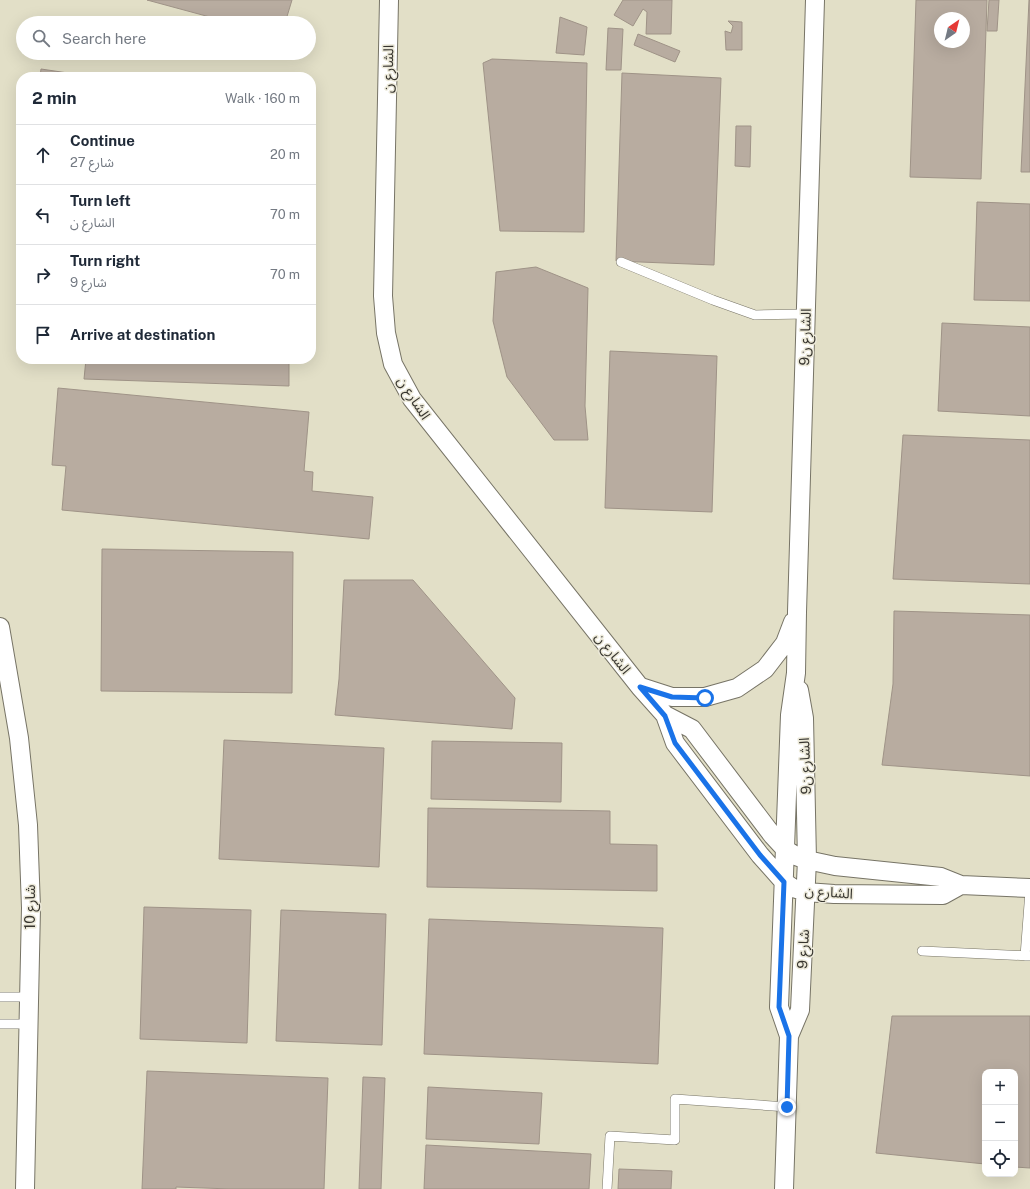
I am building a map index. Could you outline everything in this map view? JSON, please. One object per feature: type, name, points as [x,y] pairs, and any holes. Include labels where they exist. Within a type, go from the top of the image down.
[{"type":"street","name":"الشارع ن","points":[[389,0],[383,296],[386,333],[393,364],[412,399],[640,687],[665,716],[675,743],[760,855],[784,882],[794,888],[806,892],[834,894],[943,895],[961,885]]},
{"type":"street","name":"الشارع ن9","points":[[785,849],[790,714],[796,673],[815,0]]},
{"type":"street","points":[[640,687],[672,697],[705,698],[737,688],[765,669],[785,643],[797,612]]},
{"type":"street","name":"شارع 10","points":[[0,627],[19,738],[28,825],[31,908],[25,1189]]},
{"type":"street","name":"الشارع ن9","points":[[796,673],[804,718],[808,860]]},
{"type":"street","name":"الشارع ن","points":[[665,716],[692,729],[773,836],[785,849],[796,856],[835,866],[941,877],[961,885],[1030,888]]},
{"type":"street","name":"شارع 9","points":[[784,1189],[789,1036],[779,1007],[785,849]]},
{"type":"street","name":"شارع 9","points":[[789,1036],[800,1010],[808,860]]},
{"type":"lane","points":[[621,262],[713,300],[755,315],[806,314]]},
{"type":"lane","points":[[922,951],[1027,956],[1030,891]]},
{"type":"lane","points":[[0,997],[29,997]]},
{"type":"lane","points":[[0,1024],[29,1024]]},
{"type":"lane","points":[[607,1189],[610,1136],[675,1140],[675,1099],[787,1107]]},
{"type":"shaded area","points":[[0,0],[1030,0],[1030,1189],[0,1189]]},
{"type":"building","points":[[147,0],[292,0],[287,16],[206,16]]},
{"type":"building","points":[[623,0],[672,0],[671,34],[646,34],[647,12],[643,9],[633,26],[614,15]]},
{"type":"building","points":[[916,0],[987,0],[981,179],[910,177]]},
{"type":"building","points":[[989,0],[999,0],[997,31],[987,31]]},
{"type":"building","points":[[1029,0],[1030,172],[1021,172]]},
{"type":"building","points":[[560,17],[587,27],[584,55],[556,53]]},
{"type":"building","points":[[728,21],[742,22],[742,50],[726,50],[725,31],[731,33],[733,26]]},
{"type":"building","points":[[608,28],[623,29],[621,70],[606,70]]},
{"type":"building","points":[[638,34],[680,51],[675,62],[634,45]]},
{"type":"building","points":[[492,59],[587,63],[584,232],[500,231],[483,63]]},
{"type":"building","points":[[41,69],[61,72],[41,72]]},
{"type":"building","points":[[622,73],[721,78],[714,265],[616,261]]},
{"type":"building","points":[[736,126],[751,126],[750,167],[735,166]]},
{"type":"building","points":[[977,202],[1030,204],[1030,301],[974,300]]},
{"type":"building","points":[[536,267],[588,288],[585,406],[588,440],[554,440],[507,377],[493,321],[496,272]]},
{"type":"building","points":[[942,323],[1030,327],[1030,416],[938,411]]},
{"type":"building","points":[[610,351],[717,356],[712,512],[605,508]]},
{"type":"building","points":[[86,364],[289,364],[289,386],[84,379]]},
{"type":"building","points":[[58,388],[309,412],[304,471],[313,472],[312,491],[373,497],[369,539],[62,510],[66,466],[52,465]]},
{"type":"building","points":[[903,435],[1030,440],[1030,584],[893,579]]},
{"type":"building","points":[[102,549],[293,552],[292,693],[101,691]]},
{"type":"building","points":[[344,580],[413,580],[515,698],[512,729],[335,715],[339,679]]},
{"type":"building","points":[[894,611],[1030,615],[1030,776],[882,765],[893,684]]},
{"type":"building","points":[[224,740],[384,748],[379,867],[219,859]]},
{"type":"building","points":[[432,741],[562,743],[561,802],[431,799]]},
{"type":"building","points":[[428,808],[610,811],[610,844],[657,845],[657,891],[427,887]]},
{"type":"building","points":[[144,907],[251,910],[247,1043],[140,1039]]},
{"type":"building","points":[[281,910],[386,914],[382,1045],[276,1041]]},
{"type":"building","points":[[429,919],[663,928],[658,1064],[424,1054]]},
{"type":"building","points":[[892,1016],[1030,1016],[1030,1168],[1018,1167],[1018,1069],[982,1069],[982,1164],[876,1153]]},
{"type":"building","points":[[147,1071],[328,1078],[324,1189],[231,1189],[176,1187],[176,1189],[142,1189]]},
{"type":"building","points":[[363,1077],[385,1078],[381,1189],[359,1189]]},
{"type":"building","points":[[428,1087],[542,1093],[539,1144],[426,1139]]},
{"type":"building","points":[[426,1145],[591,1154],[589,1189],[424,1189]]},
{"type":"building","points":[[619,1169],[672,1171],[671,1189],[618,1189]]},
{"type":"route","points":[[705,698],[672,697],[640,687],[665,716],[675,743],[760,855],[784,882],[779,1007],[789,1036],[787,1107]]}]
